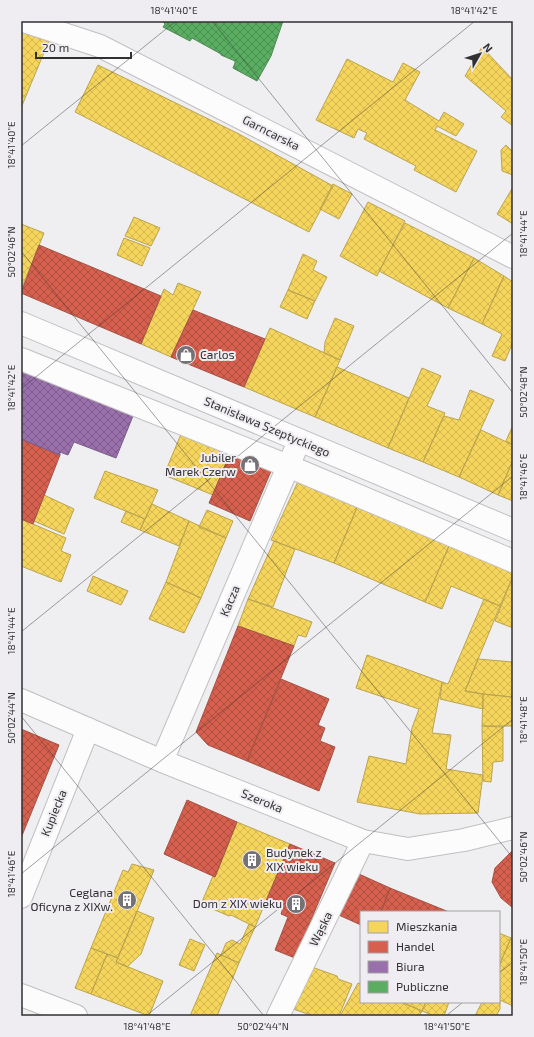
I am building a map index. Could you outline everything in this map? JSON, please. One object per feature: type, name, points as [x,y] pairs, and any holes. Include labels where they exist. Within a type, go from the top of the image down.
[{"type":"street","name":"Garncarska","points":[[24,21],[100,46],[513,257]]},
{"type":"street","name":"Stanisława Szeptyckiego","points":[[21,323],[513,530]]},
{"type":"street","points":[[21,359],[288,466],[513,561]]},
{"type":"street","name":"Kacza","points":[[162,761],[299,441]]},
{"type":"street","name":"Szeroka","points":[[21,700],[162,761],[363,841],[408,849],[464,840],[513,828]]},
{"type":"street","name":"Kupiecka","points":[[21,897],[88,729]]},
{"type":"street","name":"Wąska","points":[[278,1016],[363,841]]},
{"type":"street","points":[[21,995],[76,1016]]},
{"type":"building: Mieszkania","points":[[21,27],[50,38],[21,108]]},
{"type":"building: Mieszkania","points":[[482,47],[513,80],[513,126],[501,117],[506,111],[465,76]]},
{"type":"building: Mieszkania","points":[[347,59],[393,82],[403,63],[420,72],[405,100],[439,121],[444,112],[464,124],[456,136],[437,126],[435,130],[477,151],[456,192],[414,170],[416,166],[364,139],[367,133],[358,129],[354,138],[316,120]]},
{"type":"building: Mieszkania","points":[[98,65],[237,133],[333,186],[309,232],[75,112]]},
{"type":"building: Mieszkania","points":[[506,145],[513,152],[513,175],[502,171],[501,150]]},
{"type":"building: Mieszkania","points":[[333,184],[352,194],[339,219],[320,209]]},
{"type":"building: Mieszkania","points":[[513,187],[513,224],[497,214]]},
{"type":"building: Mieszkania","points":[[368,202],[405,221],[377,276],[340,256]]},
{"type":"building: Mieszkania","points":[[134,217],[160,228],[151,246],[125,236]]},
{"type":"building: Mieszkania","points":[[405,223],[474,258],[448,308],[379,271]]},
{"type":"building: Mieszkania","points":[[21,224],[44,233],[21,290]]},
{"type":"building: Mieszkania","points":[[124,238],[150,248],[142,266],[117,255]]},
{"type":"building: Mieszkania","points":[[303,254],[317,261],[313,270],[327,277],[315,301],[288,290]]},
{"type":"building: Mieszkania","points":[[474,258],[504,276],[482,324],[448,308]]},
{"type":"building: Mieszkania","points":[[504,276],[513,282],[513,342],[505,361],[492,356],[502,334],[482,324]]},
{"type":"building: Mieszkania","points":[[178,283],[201,292],[171,357],[141,344],[164,289],[173,295]]},
{"type":"building: Mieszkania","points":[[288,290],[315,301],[307,319],[280,307]]},
{"type":"building: Mieszkania","points":[[335,318],[354,326],[340,360],[324,353],[325,342]]},
{"type":"building: Mieszkania","points":[[270,328],[340,360],[315,417],[244,387]]},
{"type":"building: Mieszkania","points":[[337,367],[409,398],[388,448],[315,417]]},
{"type":"building: Mieszkania","points":[[422,368],[441,376],[427,406],[445,413],[423,462],[388,448]]},
{"type":"building: Mieszkania","points":[[470,390],[494,400],[459,477],[423,462],[444,416],[459,420]]},
{"type":"building: Mieszkania","points":[[513,425],[513,445],[506,441]]},
{"type":"building: Mieszkania","points":[[184,427],[233,447],[213,495],[164,475]]},
{"type":"building: Mieszkania","points":[[481,430],[513,445],[513,460],[498,495],[459,477]]},
{"type":"building: Mieszkania","points":[[513,460],[513,501],[498,495]]},
{"type":"building: Mieszkania","points":[[105,471],[158,490],[145,519],[94,498]]},
{"type":"building: Mieszkania","points":[[301,475],[360,500],[334,563],[271,540]]},
{"type":"building: Mieszkania","points":[[44,495],[74,509],[64,534],[34,521]]},
{"type":"building: Mieszkania","points":[[360,500],[452,539],[425,602],[334,563]]},
{"type":"building: Mieszkania","points":[[152,504],[189,521],[179,546],[140,530]]},
{"type":"building: Mieszkania","points":[[207,510],[233,521],[226,538],[199,527]]},
{"type":"building: Mieszkania","points":[[126,511],[145,519],[140,530],[121,522]]},
{"type":"building: Mieszkania","points":[[21,519],[66,538],[61,551],[71,555],[61,582],[21,566]]},
{"type":"building: Mieszkania","points":[[189,521],[226,538],[201,598],[166,582]]},
{"type":"building: Mieszkania","points":[[452,539],[513,564],[513,576],[500,606],[451,586],[442,609],[425,602]]},
{"type":"building: Mieszkania","points":[[274,541],[295,549],[273,607],[248,599]]},
{"type":"building: Mieszkania","points":[[93,576],[128,591],[121,605],[87,591]]},
{"type":"building: Mieszkania","points":[[513,576],[513,628],[495,621]]},
{"type":"building: Mieszkania","points":[[166,582],[201,598],[184,633],[149,619]]},
{"type":"building: Mieszkania","points":[[248,599],[312,622],[306,637],[298,635],[294,646],[238,626]]},
{"type":"building: Mieszkania","points":[[484,599],[500,606],[465,691],[483,694],[483,709],[440,699],[442,682],[448,684]]},
{"type":"building: Mieszkania","points":[[367,655],[442,682],[432,733],[451,735],[446,769],[483,775],[478,813],[420,814],[357,802],[369,756],[406,764],[412,728],[419,709],[356,688]]},
{"type":"building: Mieszkania","points":[[478,659],[513,662],[512,697],[465,691]]},
{"type":"building: Mieszkania","points":[[513,692],[513,726],[482,726],[483,694],[512,697]]},
{"type":"building: Mieszkania","points":[[482,726],[503,727],[503,761],[493,762],[491,782],[483,781]]},
{"type":"building: Mieszkania","name":"Budynek z XIX wieku","points":[[237,822],[290,844],[255,927],[231,915],[229,916],[201,904],[213,876],[215,877]]},
{"type":"building: Mieszkania","name":"Ceglana Oficyna z XIXw.","points":[[132,864],[154,870],[118,958],[91,948],[123,870],[128,872]]},
{"type":"building: Mieszkania","points":[[137,911],[154,918],[141,954],[127,967],[116,962]]},
{"type":"building: Mieszkania","points":[[249,924],[255,927],[239,963],[221,955],[226,943],[232,940],[240,944]]},
{"type":"building: Mieszkania","points":[[500,933],[511,938],[500,964]]},
{"type":"building: Mieszkania","points":[[511,938],[513,939],[513,1006],[500,1000],[500,964]]},
{"type":"building: Mieszkania","points":[[190,939],[205,945],[194,971],[179,965]]},
{"type":"building: Mieszkania","points":[[91,948],[107,954],[91,994],[75,988]]},
{"type":"building: Mieszkania","points":[[217,953],[239,963],[217,1016],[190,1016]]},
{"type":"building: Mieszkania","points":[[107,954],[118,958],[116,962],[163,981],[149,1016],[91,994]]},
{"type":"building: Mieszkania","points":[[309,966],[337,976],[338,979],[352,984],[339,1016],[314,1016],[290,1008]]},
{"type":"building: Mieszkania","points":[[358,983],[360,984],[360,1003],[403,1003],[422,1011],[419,1016],[340,1016]]},
{"type":"building: Mieszkania","points":[[403,1003],[426,1003],[422,1011]]},
{"type":"building: Mieszkania","points":[[426,1003],[449,1003],[444,1016],[435,1016],[422,1011]]},
{"type":"building: Mieszkania","points":[[482,1003],[500,1003],[500,1009],[496,1016],[475,1016]]},
{"type":"building: Handel","points":[[39,245],[161,296],[141,344],[21,293]]},
{"type":"building: Handel","points":[[193,310],[265,339],[244,387],[171,357]]},
{"type":"building: Handel","points":[[21,439],[60,455],[33,524],[21,519]]},
{"type":"building: Handel","points":[[233,447],[274,464],[250,521],[209,503]]},
{"type":"building: Handel","points":[[238,626],[294,646],[247,761],[208,745],[196,732]]},
{"type":"building: Handel","points":[[281,679],[329,699],[318,725],[325,728],[320,741],[335,747],[319,791],[247,761]]},
{"type":"building: Handel","points":[[21,729],[59,745],[21,838]]},
{"type":"building: Handel","name":"Budynek z XIX wieku","points":[[187,800],[237,822],[215,877],[164,854]]},
{"type":"building: Handel","name":"Dom z XIX wieku","points":[[290,844],[335,863],[295,958],[275,950],[288,917],[281,914],[283,908],[266,901]]},
{"type":"building: Handel","points":[[513,850],[513,908],[501,898],[492,882],[495,868]]},
{"type":"building: Handel","points":[[350,870],[390,888],[381,911],[360,911],[360,925],[332,912]]},
{"type":"building: Handel","points":[[390,888],[447,911],[381,911]]},
{"type":"building: Biura","points":[[21,365],[135,411],[116,458],[74,442],[68,455],[60,452],[60,455],[21,439]]},
{"type":"building: Publiczne","points":[[162,21],[283,21],[271,56],[257,81],[233,68],[235,61],[221,55],[192,38],[190,41],[163,27],[165,24]]},
{"type":"place","name":"Carlos","points":[[186,355]]},
{"type":"place","name":"Jubiler Marek Czerw","points":[[250,465]]},
{"type":"place","name":"Budynek z XIX wieku","points":[[252,860]]},
{"type":"place","name":"Ceglana Oficyna z XIXw.","points":[[127,900]]},
{"type":"place","name":"Dom z XIX wieku","points":[[296,904]]}]
